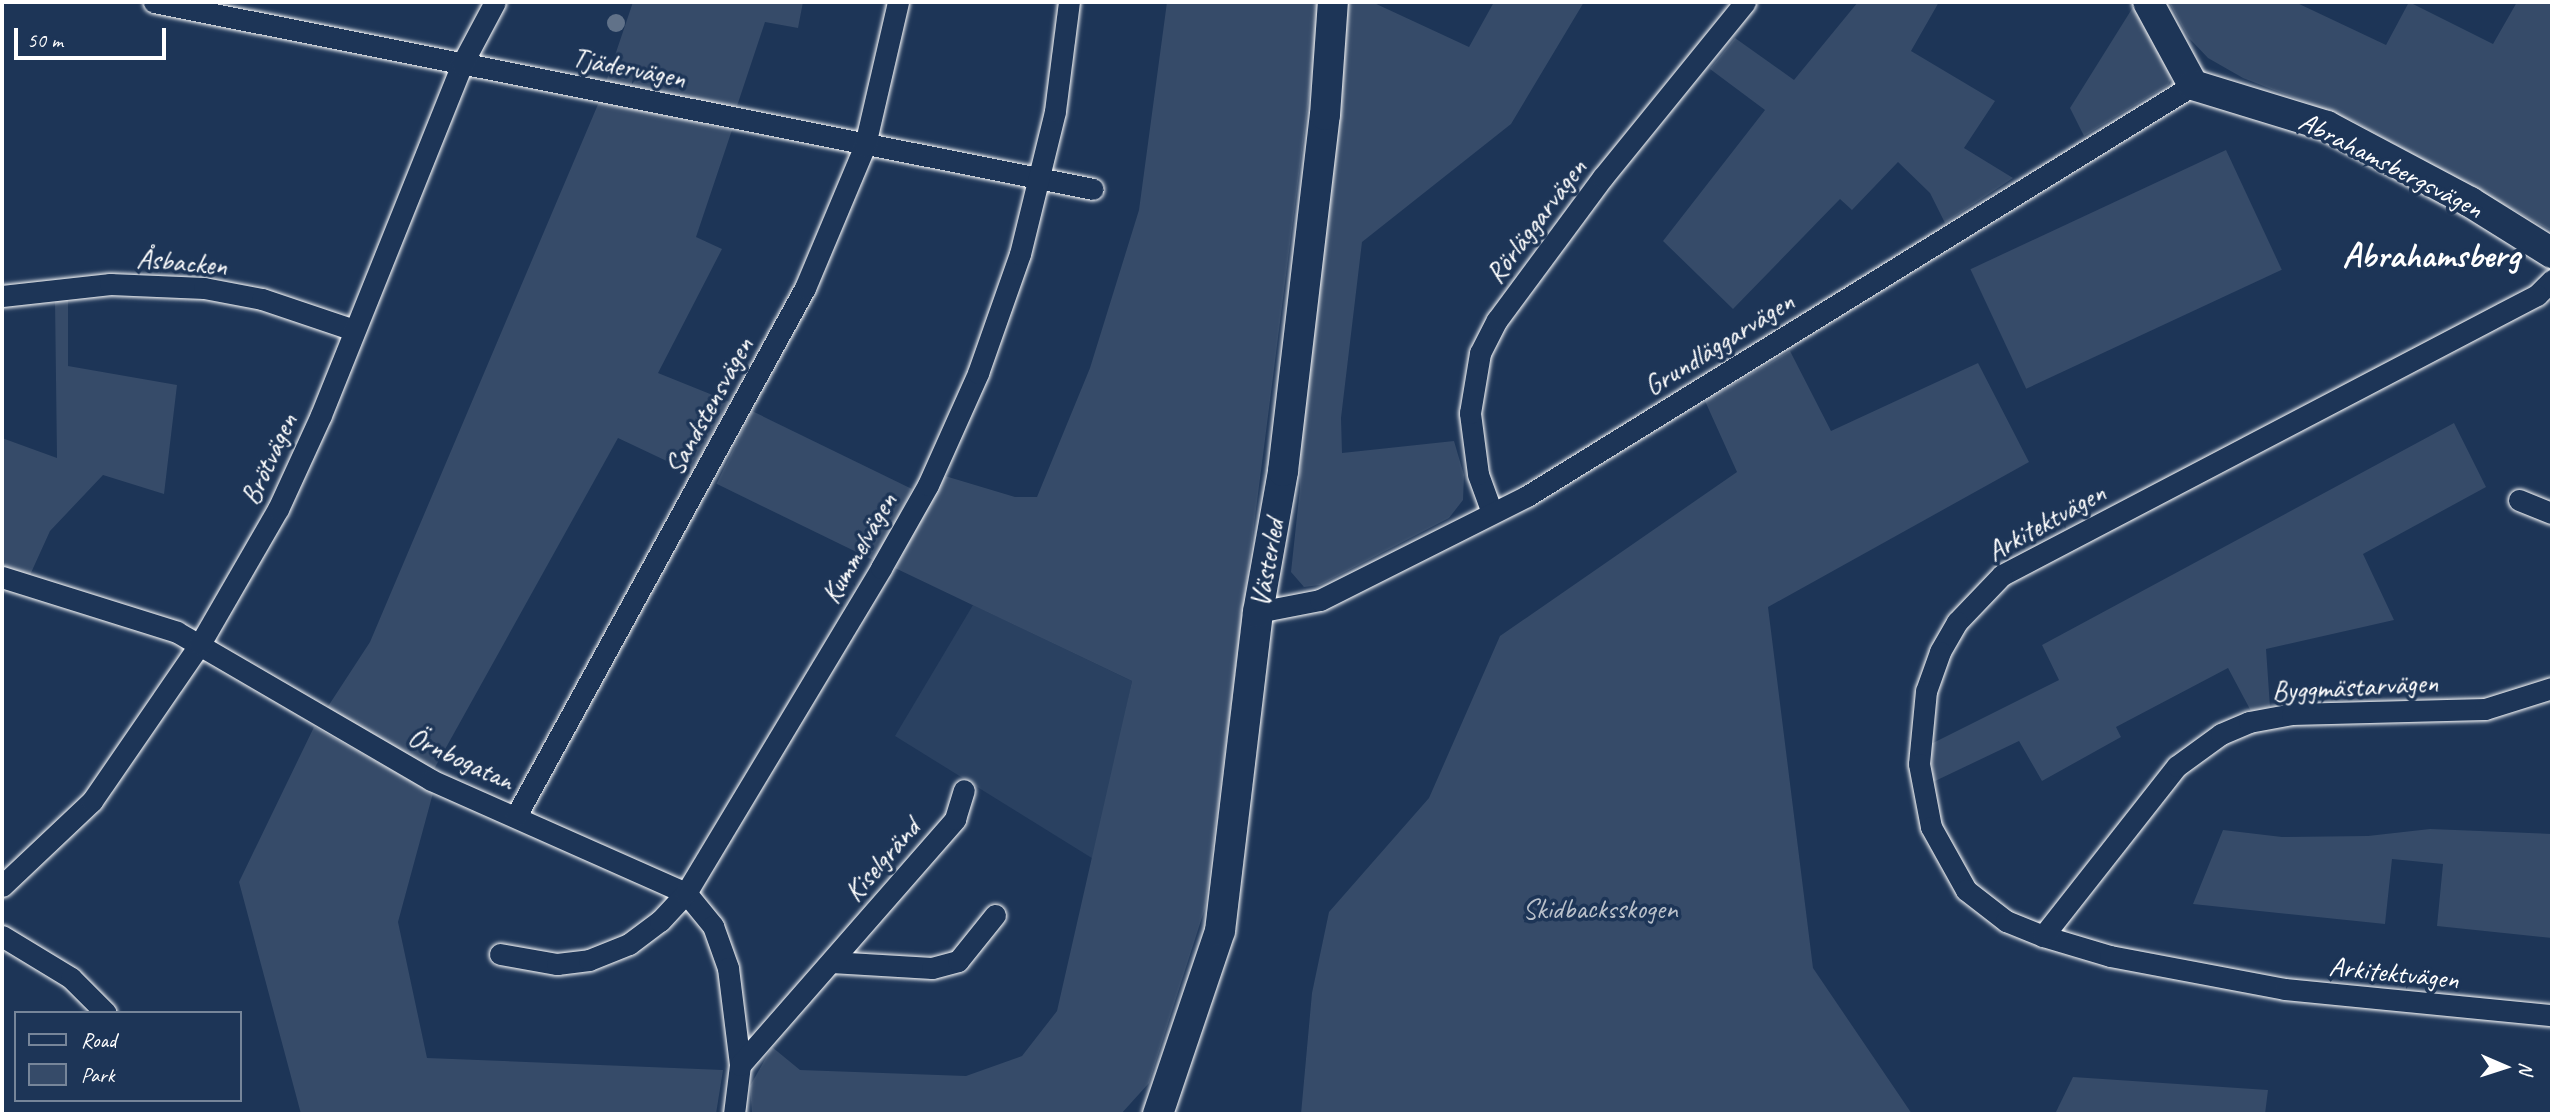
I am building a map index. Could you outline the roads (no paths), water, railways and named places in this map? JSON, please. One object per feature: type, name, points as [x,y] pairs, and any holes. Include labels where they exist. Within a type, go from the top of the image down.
[{"type":"street","name":"Tjädervägen","points":[[154,2],[220,8],[462,64],[865,145],[1040,177],[1093,190]]},
{"type":"street","name":"Brötvägen","points":[[2,886],[92,802],[200,644],[278,509],[462,64],[495,2]]},
{"type":"street","name":"Sandstensvägen","points":[[516,816],[806,288],[865,145],[898,2]]},
{"type":"street","name":"Kummelvägen","points":[[500,954],[557,964],[589,960],[628,944],[660,921],[686,893],[928,485],[978,373],[1020,254],[1040,177],[1055,111],[1069,2]]},
{"type":"street","name":"Västerled","points":[[1157,1114],[1220,931],[1258,612],[1283,471],[1325,115],[1333,2]]},
{"type":"street","name":"Rörläggarvägen","points":[[1491,510],[1478,474],[1470,413],[1480,353],[1496,320],[1603,177],[1745,2]]},
{"type":"street","points":[[2148,2],[2193,85]]},
{"type":"street","name":"Grundläggarvägen","points":[[1258,612],[1320,600],[1491,510],[1527,496],[2193,85]]},
{"type":"street","name":"Abrahamsbergsvägen","points":[[2193,85],[2327,126],[2470,202],[2552,253]]},
{"type":"street","name":"Arkitektvägen","points":[[2552,280],[2537,295],[2017,566],[1990,585],[1957,622],[1926,691],[1919,751],[1923,799],[1944,855],[1966,890],[1996,915],[2043,936],[2110,956],[2285,989],[2552,1015]]},
{"type":"street","name":"Åsbacken","points":[[2,296],[110,284],[204,288],[262,299],[354,330]]},
{"type":"street","points":[[2519,500],[2552,513]]},
{"type":"street","name":"Örnbogatan","points":[[2,577],[177,632],[431,780],[686,893],[713,926],[728,968],[740,1065],[734,1114]]},
{"type":"street","name":"Byggmästarvägen","points":[[2043,936],[2177,766],[2221,734],[2249,722],[2292,714],[2485,709],[2552,688]]},
{"type":"street","name":"Kiselgränd","points":[[740,1065],[955,819],[964,790]]},
{"type":"street","points":[[831,962],[932,968],[958,961],[995,915]]},
{"type":"street","points":[[2,936],[71,978],[104,1011]]},
{"type":"district","name":"Abrahamsberg","points":[[2431,256]]},
{"type":"park label","name":"Skidbacksskogen","points":[[1600,909]]}]
